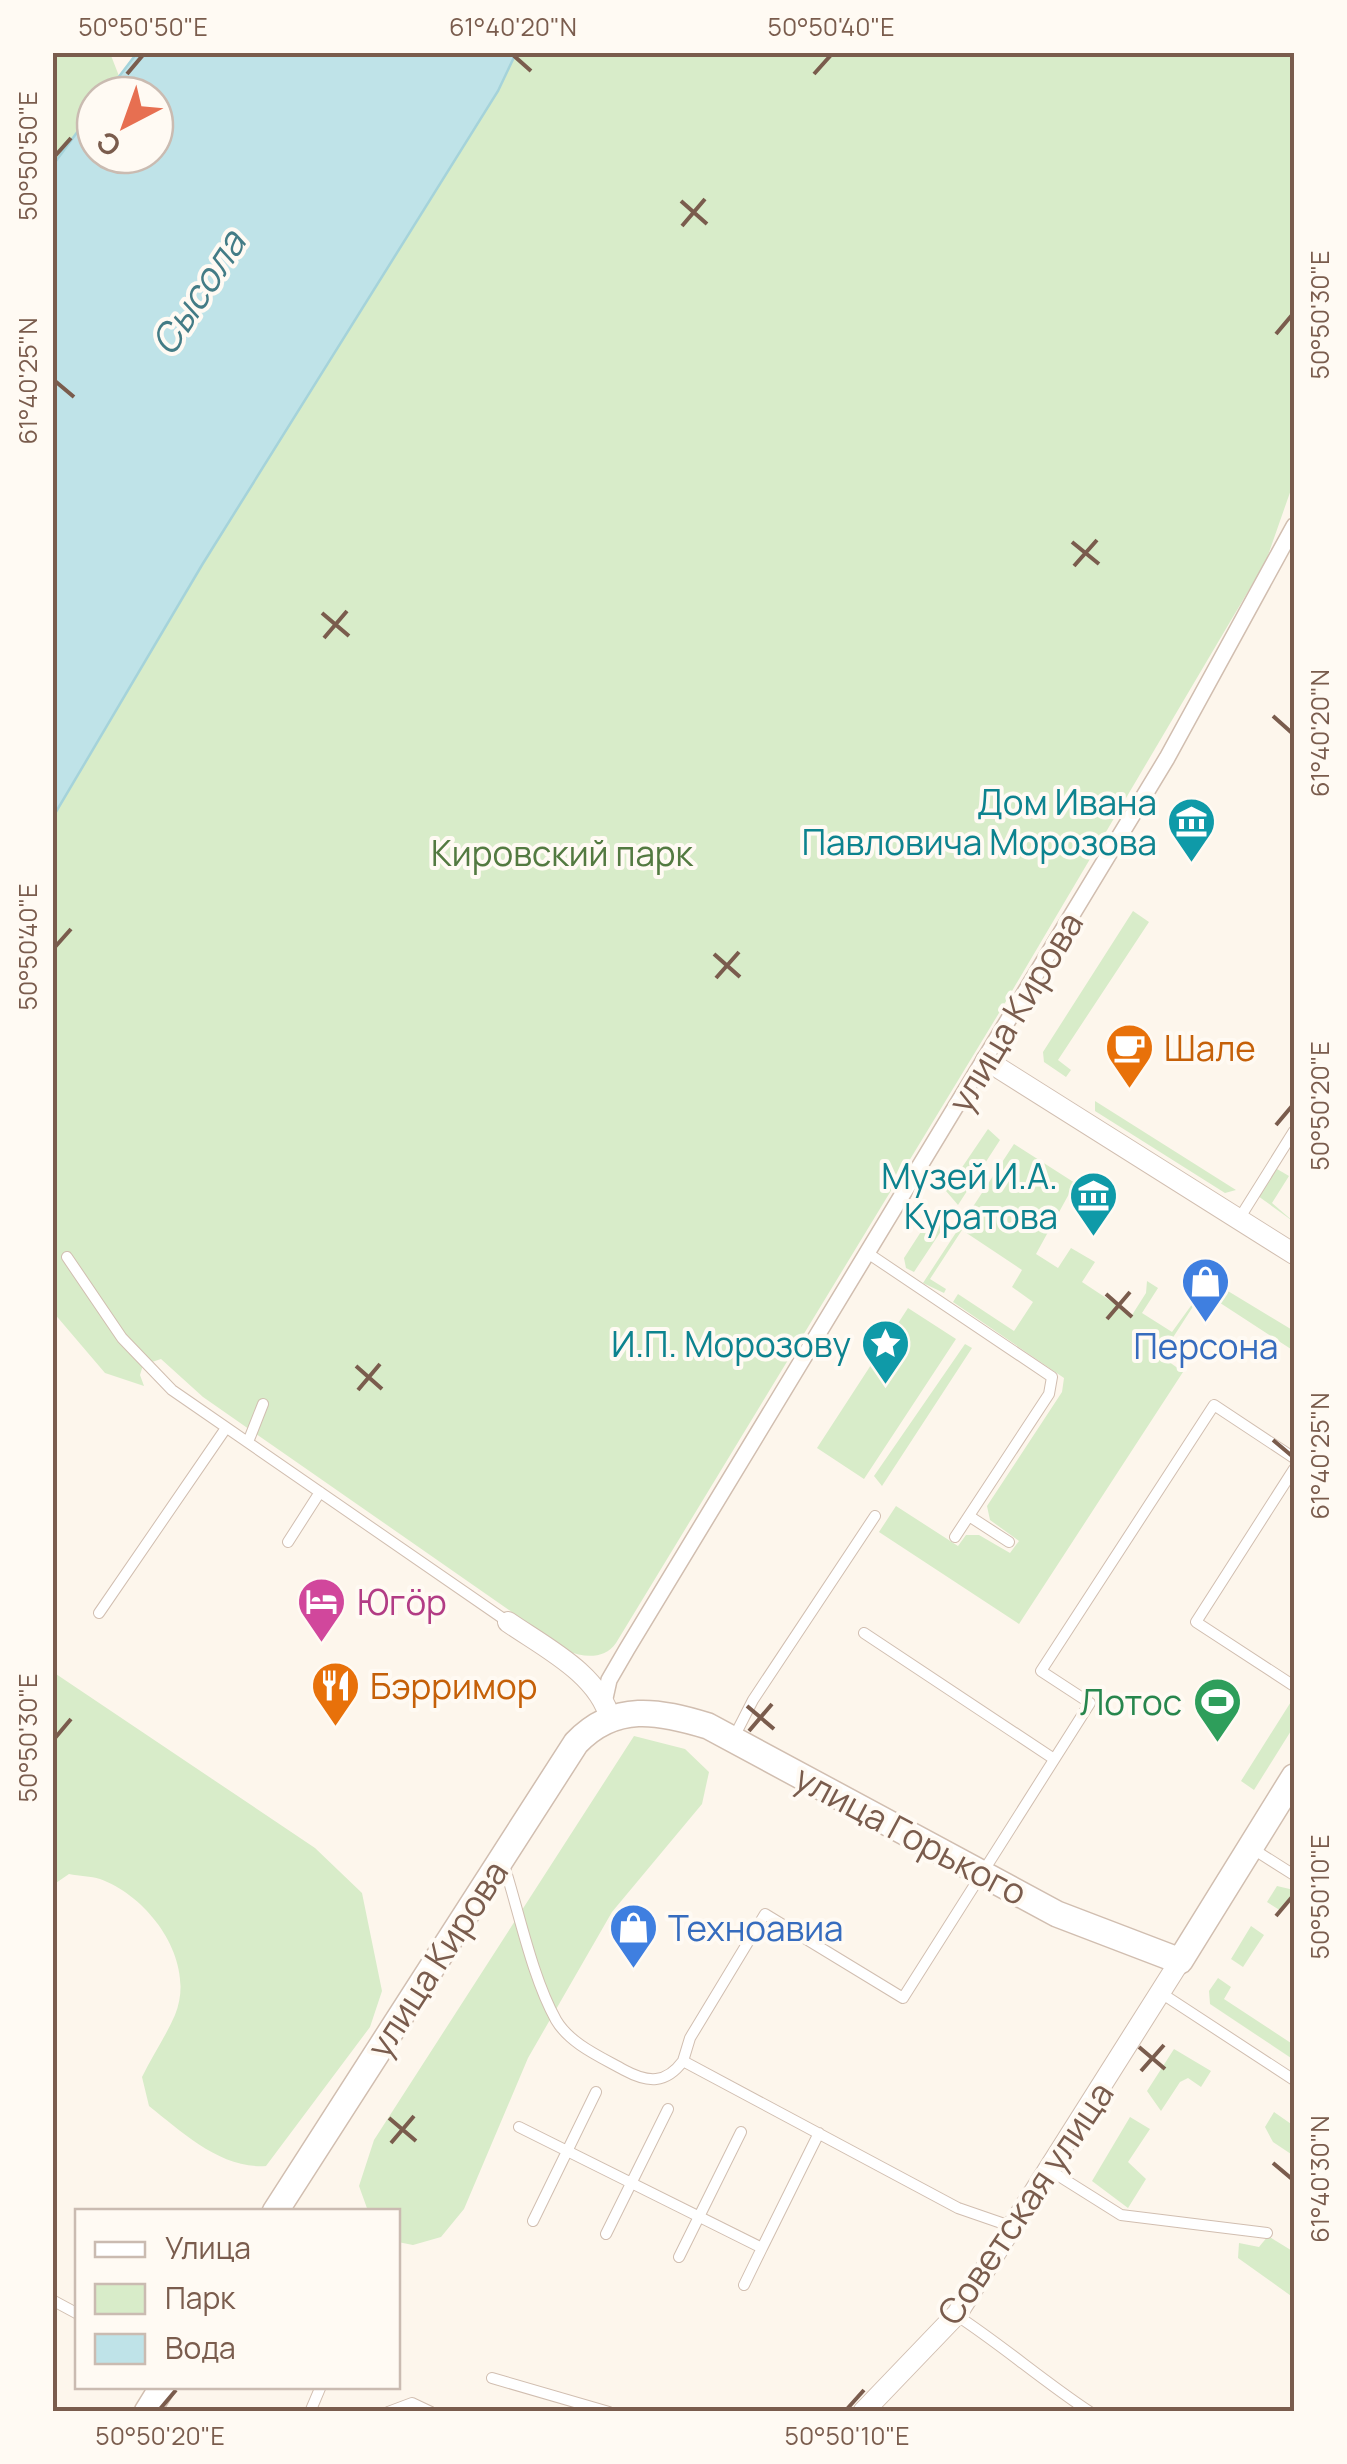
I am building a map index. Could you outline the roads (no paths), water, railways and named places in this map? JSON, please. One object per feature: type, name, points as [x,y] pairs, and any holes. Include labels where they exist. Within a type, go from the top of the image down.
[{"type":"street","name":"улица Кирова","points":[[277,2209],[576,1743],[608,1708],[609,1680],[1167,758],[1294,526]]},
{"type":"street","points":[[986,1060],[1294,1254]]},
{"type":"street","points":[[508,1622],[576,1670],[608,1708]]},
{"type":"street","name":"улица Горького","points":[[608,1708],[666,1713],[732,1739],[1057,1914],[1180,1961]]},
{"type":"street","name":"Советская улица","points":[[864,2412],[956,2316],[1051,2171],[1294,1777]]},
{"type":"street","points":[[147,2412],[161,2389]]},
{"type":"lane","points":[[1238,1219],[1294,1131]]},
{"type":"lane","points":[[870,1254],[1052,1377],[1049,1394],[955,1537]]},
{"type":"lane","points":[[68,1257],[122,1338],[172,1390],[508,1622]]},
{"type":"lane","points":[[248,1442],[263,1404]]},
{"type":"lane","points":[[502,1860],[556,2021],[575,2041],[639,2078],[655,2081],[672,2075],[683,2061],[690,2038],[764,1914],[903,1998],[1090,1702],[1042,1671],[1214,1405],[1294,1458]]},
{"type":"lane","points":[[99,1613],[226,1428]]},
{"type":"lane","points":[[1294,1469],[1196,1622],[1294,1686]]},
{"type":"lane","points":[[288,1542],[320,1492]]},
{"type":"lane","points":[[732,1739],[752,1700],[874,1516]]},
{"type":"lane","points":[[969,1516],[1009,1542]]},
{"type":"lane","points":[[864,1634],[1054,1759]]},
{"type":"lane","points":[[1251,1847],[1294,1875]]},
{"type":"lane","points":[[1160,1993],[1294,2080]]},
{"type":"lane","points":[[683,2061],[958,2208],[1015,2228]]},
{"type":"lane","points":[[533,2220],[596,2092]]},
{"type":"lane","points":[[606,2234],[668,2109]]},
{"type":"lane","points":[[519,2127],[762,2248]]},
{"type":"lane","points":[[679,2256],[741,2132]]},
{"type":"lane","points":[[744,2284],[819,2133]]},
{"type":"lane","points":[[1051,2171],[1121,2215],[1267,2233]]},
{"type":"lane","points":[[52,2300],[75,2312]]},
{"type":"lane","points":[[956,2316],[996,2341],[1028,2372],[1090,2412]]},
{"type":"lane","points":[[492,2378],[609,2412]]},
{"type":"lane","points":[[388,2412],[412,2404],[432,2412]]},
{"type":"water","name":"Сысола","points":[[137,53],[516,53],[498,91],[202,565],[53,817],[53,165],[75,135],[75,175],[175,175],[175,75],[120,75]]},
{"type":"place","name":"Дом Ивана Павловича Морозова","points":[[1192,864]]},
{"type":"place","name":"Шале","points":[[1129,1090]]},
{"type":"place","name":"Музей И.А. Куратова","points":[[1093,1238]]},
{"type":"place","name":"Персона","points":[[1206,1324]]},
{"type":"place","name":"И.П. Морозову","points":[[886,1386]]},
{"type":"place","name":"Югöр","points":[[322,1644]]},
{"type":"place","name":"Бэрримор","points":[[335,1728]]},
{"type":"place","name":"Лотос","points":[[1217,1744]]},
{"type":"place","name":"Техноавиа","points":[[633,1970]]},
{"type":"park label","name":"Кировский парк","points":[[562,853]]}]
